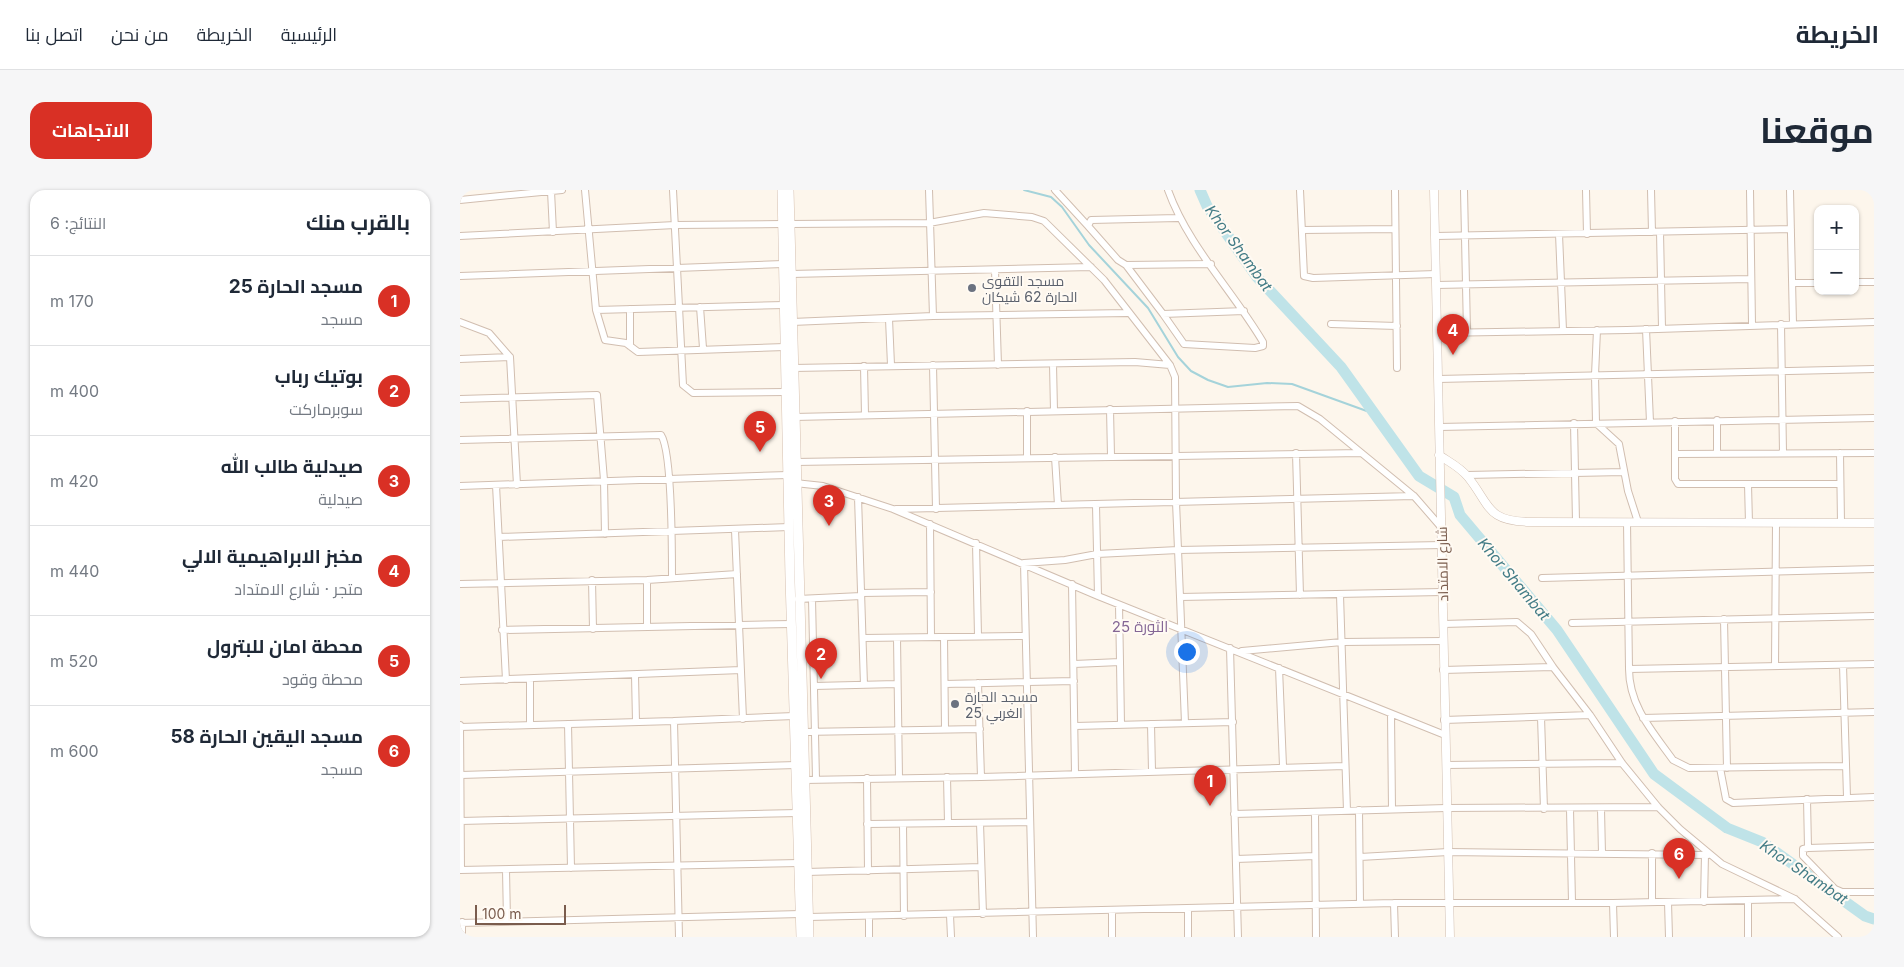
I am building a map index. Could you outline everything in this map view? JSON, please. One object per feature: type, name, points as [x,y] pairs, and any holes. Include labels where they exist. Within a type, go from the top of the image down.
[{"type":"main road","points":[[782,190],[791,274],[804,780],[806,872],[801,937]]},
{"type":"main road","points":[[789,190],[783,264],[791,624],[799,863],[804,915],[809,937]]},
{"type":"street","points":[[460,200],[562,190]]},
{"type":"street","points":[[585,190],[596,310],[605,340],[626,343],[638,352],[703,348],[785,347]]},
{"type":"street","points":[[673,190],[683,385],[693,394],[786,392]]},
{"type":"street","points":[[1055,190],[1118,260],[1126,265],[1184,344],[1263,346],[1263,342],[1244,311],[1178,218],[1168,190]]},
{"type":"street","points":[[1300,190],[1303,273],[1308,278],[1436,274]]},
{"type":"street","points":[[1395,190],[1397,368]]},
{"type":"street","name":"شارع الامتداد","points":[[1434,190],[1442,544],[1444,735],[1450,937]]},
{"type":"street","points":[[1464,190],[1467,332]]},
{"type":"street","points":[[1586,190],[1587,234]]},
{"type":"street","points":[[1651,190],[1652,232]]},
{"type":"street","points":[[1750,190],[1752,324]]},
{"type":"street","points":[[1790,190],[1793,324]]},
{"type":"street","points":[[551,191],[553,232]]},
{"type":"street","points":[[930,191],[930,269],[933,316]]},
{"type":"street","points":[[460,236],[675,226],[929,223],[984,213],[1032,217],[1049,225],[1104,280],[1170,365],[1175,378],[1176,502],[1185,723]]},
{"type":"street","points":[[1088,226],[1088,222],[1097,220],[1178,218]]},
{"type":"street","points":[[1302,230],[1396,229]]},
{"type":"street","points":[[1436,236],[1791,229]]},
{"type":"street","points":[[1660,232],[1662,328]]},
{"type":"street","points":[[1559,234],[1563,330]]},
{"type":"street","points":[[460,276],[783,264]]},
{"type":"street","points":[[1126,265],[1211,264]]},
{"type":"street","points":[[791,274],[930,269],[994,270],[1091,267]]},
{"type":"street","points":[[994,270],[998,365]]},
{"type":"street","points":[[1436,285],[1751,279]]},
{"type":"street","points":[[1859,282],[1874,282]]},
{"type":"street","points":[[1792,283],[1814,283]]},
{"type":"street","points":[[596,310],[784,305]]},
{"type":"street","points":[[700,307],[703,348]]},
{"type":"street","points":[[630,309],[630,346]]},
{"type":"street","points":[[1162,314],[1244,311]]},
{"type":"street","points":[[792,322],[933,316],[1128,313]]},
{"type":"street","points":[[889,319],[891,366]]},
{"type":"street","points":[[460,322],[489,333],[510,357],[512,439],[516,485]]},
{"type":"street","points":[[1437,332],[1646,329],[1752,324],[1874,322]]},
{"type":"street","points":[[1331,324],[1397,326]]},
{"type":"street","points":[[1781,324],[1783,453]]},
{"type":"street","points":[[1646,329],[1650,422]]},
{"type":"street","points":[[1597,330],[1595,375],[1596,423],[1619,444],[1628,491],[1638,522]]},
{"type":"street","points":[[460,359],[510,357]]},
{"type":"street","points":[[793,368],[1148,362],[1170,365]]},
{"type":"street","points":[[1053,364],[1054,411]]},
{"type":"street","points":[[933,365],[936,509]]},
{"type":"street","points":[[864,366],[865,415]]},
{"type":"street","points":[[1438,379],[1874,369]]},
{"type":"street","points":[[460,399],[597,395],[604,480],[605,534]]},
{"type":"street","points":[[794,416],[1298,406],[1320,419],[1414,496],[1441,526]]},
{"type":"street","points":[[1110,409],[1111,456]]},
{"type":"street","points":[[1027,411],[1028,458]]},
{"type":"street","points":[[1439,427],[1874,418]]},
{"type":"street","points":[[1717,420],[1717,453]]},
{"type":"street","points":[[1675,421],[1676,482],[1840,484]]},
{"type":"street","points":[[1574,423],[1576,522]]},
{"type":"street","points":[[460,440],[661,435],[668,481],[672,532],[672,578]]},
{"type":"street","points":[[1296,453],[1300,595]]},
{"type":"street","points":[[795,462],[1361,453]]},
{"type":"street","points":[[1840,453],[1841,524]]},
{"type":"street","points":[[1675,454],[1874,453]]},
{"type":"street","points":[[1055,458],[1058,505]]},
{"type":"street","points":[[1439,459],[1467,475],[1486,505],[1498,516],[1506,520],[1874,523]]},
{"type":"street","points":[[1467,475],[1624,472]]},
{"type":"street","points":[[460,486],[604,480],[668,481],[788,475]]},
{"type":"street","points":[[795,483],[823,486],[893,509],[1024,563],[1119,605],[1444,735]]},
{"type":"street","points":[[1748,484],[1749,523]]},
{"type":"street","points":[[496,485],[506,680]]},
{"type":"street","points":[[893,509],[1297,501],[1414,496]]},
{"type":"street","points":[[858,497],[864,685]]},
{"type":"street","points":[[1096,504],[1098,596]]},
{"type":"street","points":[[1627,522],[1629,669],[1632,699],[1673,760],[1681,766],[1689,768],[1846,766]]},
{"type":"street","points":[[1775,666],[1776,523]]},
{"type":"street","points":[[930,524],[931,637]]},
{"type":"street","points":[[499,537],[789,527]]},
{"type":"street","points":[[736,530],[743,719]]},
{"type":"street","points":[[976,543],[978,636]]},
{"type":"street","points":[[1024,563],[1064,560],[1097,554],[1178,550],[1442,544]]},
{"type":"street","points":[[1024,563],[1033,937]]},
{"type":"street","points":[[1542,578],[1874,569]]},
{"type":"street","points":[[460,584],[648,580],[737,574]]},
{"type":"street","points":[[592,580],[593,629]]},
{"type":"street","points":[[647,628],[648,580]]},
{"type":"street","points":[[1072,584],[1075,774]]},
{"type":"street","points":[[798,599],[861,594],[931,592]]},
{"type":"street","points":[[1180,598],[1442,592]]},
{"type":"street","points":[[1340,594],[1347,811]]},
{"type":"street","points":[[812,599],[816,779]]},
{"type":"street","points":[[1119,605],[1121,724]]},
{"type":"street","points":[[1572,623],[1874,616]]},
{"type":"street","points":[[1724,619],[1724,768],[1726,799],[1734,802],[1874,797]]},
{"type":"street","points":[[1443,624],[1518,622],[1531,634],[1553,667],[1590,714],[1622,762],[1658,808],[1707,854],[1734,871],[1795,900],[1838,937]]},
{"type":"street","points":[[502,630],[791,624]]},
{"type":"street","points":[[863,638],[1025,636]]},
{"type":"street","points":[[944,637],[945,729]]},
{"type":"street","points":[[897,638],[899,778]]},
{"type":"street","points":[[1240,652],[1342,642],[1443,641]]},
{"type":"street","points":[[1230,648],[1238,937]]},
{"type":"street","points":[[1074,664],[1120,662]]},
{"type":"street","points":[[1629,669],[1874,664]]},
{"type":"street","points":[[1843,665],[1847,797]]},
{"type":"street","points":[[1443,670],[1553,667]]},
{"type":"street","points":[[1279,668],[1283,766]]},
{"type":"street","points":[[460,681],[530,680],[741,670]]},
{"type":"street","points":[[635,675],[636,722]]},
{"type":"street","points":[[530,680],[530,725]]},
{"type":"street","points":[[945,684],[1074,681]]},
{"type":"street","points":[[978,683],[981,777]]},
{"type":"street","points":[[814,686],[897,684]]},
{"type":"street","points":[[1643,718],[1874,712]]},
{"type":"street","points":[[1391,714],[1392,809]]},
{"type":"street","points":[[1444,720],[1590,714]]},
{"type":"street","points":[[794,716],[674,722],[460,726],[460,870],[799,863]]},
{"type":"street","points":[[1541,717],[1544,762],[1544,809]]},
{"type":"street","points":[[674,722],[678,816],[679,937]]},
{"type":"street","points":[[1075,726],[1233,722]]},
{"type":"street","points":[[568,724],[571,868]]},
{"type":"street","points":[[1151,724],[1152,771]]},
{"type":"street","points":[[802,732],[980,728]]},
{"type":"street","points":[[1446,764],[1622,762]]},
{"type":"street","points":[[461,775],[796,765]]},
{"type":"street","points":[[804,780],[1029,776],[1283,766],[1345,766]]},
{"type":"street","points":[[947,777],[948,824]]},
{"type":"street","points":[[867,778],[868,871]]},
{"type":"street","points":[[1807,799],[1808,848]]},
{"type":"street","points":[[1234,814],[1446,808],[1658,808]]},
{"type":"street","points":[[1570,809],[1572,902]]},
{"type":"street","points":[[1601,809],[1602,854]]},
{"type":"street","points":[[1360,810],[1360,904]]},
{"type":"street","points":[[1315,812],[1316,937]]},
{"type":"street","points":[[461,821],[798,813]]},
{"type":"street","points":[[867,824],[1030,822]]},
{"type":"street","points":[[903,824],[904,916]]},
{"type":"street","points":[[980,824],[983,914]]},
{"type":"street","points":[[1874,846],[1808,848],[1802,851],[1803,856],[1835,889],[1842,892],[1874,892]]},
{"type":"street","points":[[1360,856],[1448,852],[1707,854]]},
{"type":"street","points":[[1652,853],[1652,902]]},
{"type":"street","points":[[1704,902],[1707,854]]},
{"type":"street","points":[[1236,858],[1315,856]]},
{"type":"street","points":[[806,872],[981,867]]},
{"type":"street","points":[[506,870],[507,921]]},
{"type":"street","points":[[1748,900],[1748,937]]},
{"type":"street","points":[[462,937],[461,922],[804,915],[869,917],[983,914],[1032,910],[1188,909],[1394,903],[1613,903],[1795,900]]},
{"type":"street","points":[[1668,902],[1669,937]]},
{"type":"street","points":[[1394,903],[1395,937]]},
{"type":"street","points":[[1613,903],[1614,937]]},
{"type":"street","points":[[1188,909],[1188,937]]},
{"type":"street","points":[[1112,910],[1112,937]]},
{"type":"street","points":[[950,915],[951,937]]},
{"type":"street","points":[[869,917],[870,937]]},
{"type":"waterway","points":[[1024,190],[1051,197],[1062,207],[1089,245],[1148,308],[1178,357],[1191,371],[1208,380],[1228,387],[1267,383],[1292,384],[1375,414]]},
{"type":"waterway","name":"Khor Shambat","points":[[1200,190],[1207,206],[1257,277],[1341,367],[1419,476],[1454,497],[1460,515],[1557,630],[1654,774],[1727,828],[1762,842],[1865,916],[1874,919]]},
{"type":"place","name":"مسجد التقوى الحارة 62 شيكان","points":[[972,288]]},
{"type":"place","name":"مخبز الابراهيمية الالي","points":[[1453,355]]},
{"type":"place","name":"محطة امان للبترول","points":[[760,452]]},
{"type":"place","name":"صيدلية طالب الله","points":[[829,526]]},
{"type":"place","name":"بوتيك رباب","points":[[821,679]]},
{"type":"place","name":"مسجد الحارة 25 الغربي","points":[[955,704]]},
{"type":"place","name":"مسجد الحارة 25","points":[[1210,806]]},
{"type":"place","name":"مسجد اليقين الحارة 58","points":[[1679,879]]},
{"type":"district","name":"الثورة 25","points":[[1140,626]]}]
